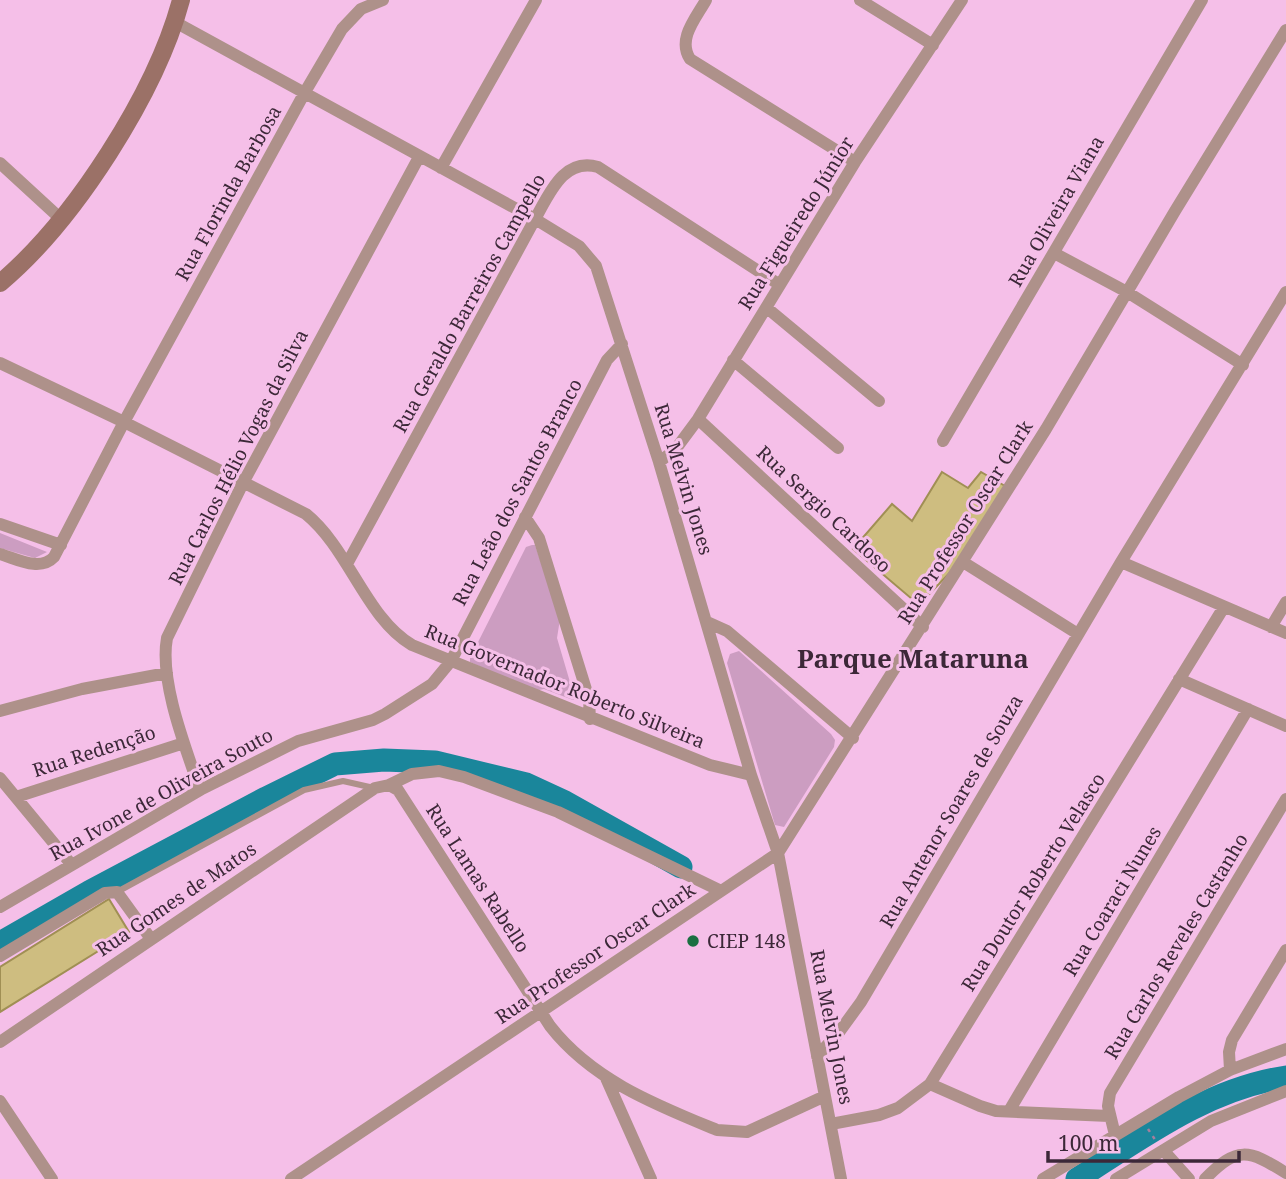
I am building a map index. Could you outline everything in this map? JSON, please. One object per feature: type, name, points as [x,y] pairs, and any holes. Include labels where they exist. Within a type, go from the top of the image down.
[{"type":"main road","points":[[0,283],[62,220],[120,136],[175,22],[181,0]]},
{"type":"street","name":"Rua Florinda Barbosa","points":[[61,545],[124,422],[305,92],[347,23],[361,9],[383,0]]},
{"type":"street","points":[[441,168],[536,0]]},
{"type":"street","points":[[706,0],[685,40],[690,60],[855,162]]},
{"type":"street","points":[[860,0],[933,45]]},
{"type":"street","name":"Rua Figueiredo Júnior","points":[[659,462],[675,450],[698,419],[855,162],[962,0]]},
{"type":"street","name":"Rua Oliveira Viana","points":[[943,441],[1202,0]]},
{"type":"street","name":"Rua Melvin Jones","points":[[175,22],[535,219],[589,255],[600,276],[622,344],[751,775],[778,853],[841,1179]]},
{"type":"street","name":"Rua Professor Oscar Clark","points":[[291,1179],[778,853],[1046,429],[1286,30]]},
{"type":"street","name":"Rua Carlos Hélio Vogas da Silva","points":[[200,790],[184,743],[167,673],[167,638],[243,482],[419,157]]},
{"type":"street","points":[[0,163],[62,220]]},
{"type":"street","name":"Rua Geraldo Barreiros Campello","points":[[347,564],[535,219],[559,179],[569,170],[588,164],[598,167],[780,285]]},
{"type":"street","points":[[1054,253],[1127,292],[1243,365]]},
{"type":"street","name":"Rua Antenor Soares de Souza","points":[[817,1056],[837,1035],[861,1002],[1077,634],[1286,292]]},
{"type":"street","points":[[766,307],[879,401]]},
{"type":"street","name":"Rua Leão dos Santos Branco","points":[[451,661],[607,360],[622,344]]},
{"type":"street","points":[[733,360],[838,448]]},
{"type":"street","name":"Rua Governador Roberto Silveira","points":[[0,363],[306,514],[319,525],[391,630],[412,645],[590,719],[710,765],[751,775]]},
{"type":"street","name":"Rua Sergio Cardoso","points":[[698,419],[923,627]]},
{"type":"street","points":[[525,517],[539,538],[589,699],[590,719]]},
{"type":"street","points":[[0,524],[61,545],[54,557],[44,564],[37,565],[0,554]]},
{"type":"street","points":[[963,562],[1077,634]]},
{"type":"street","points":[[1121,562],[1286,633]]},
{"type":"street","points":[[1271,627],[1286,603]]},
{"type":"street","name":"Rua Doutor Roberto Velasco","points":[[831,1124],[879,1115],[898,1108],[930,1084],[1224,607]]},
{"type":"street","points":[[707,622],[727,631],[853,738]]},
{"type":"street","name":"Rua Ivone de Oliveira Souto","points":[[0,907],[200,790],[298,741],[373,720],[385,714],[432,684],[451,661]]},
{"type":"street","points":[[0,710],[82,689],[167,673]]},
{"type":"street","points":[[1179,680],[1286,726]]},
{"type":"street","name":"Rua Coaraci Nunes","points":[[1009,1111],[1248,709]]},
{"type":"street","name":"Rua Redenção","points":[[16,797],[184,743]]},
{"type":"street","points":[[375,788],[389,785],[412,774],[439,771],[464,777],[558,811],[721,891]]},
{"type":"street","points":[[0,778],[71,864]]},
{"type":"street","name":"Rua Lamas Rabello","points":[[389,785],[398,790],[560,1039],[604,1074],[643,1100],[730,1133],[752,1130],[825,1096]]},
{"type":"street","name":"Rua Gomes de Matos","points":[[0,1042],[375,788]]},
{"type":"street","name":"Rua Carlos Reveles Castanho","points":[[1109,1116],[1110,1093],[1286,799]]},
{"type":"street","points":[[0,956],[105,893],[117,892],[151,939]]},
{"type":"street","points":[[1230,1070],[1229,1052],[1232,1040],[1286,950]]},
{"type":"street","points":[[1043,1179],[1230,1070],[1286,1049]]},
{"type":"street","points":[[604,1074],[651,1179]]},
{"type":"street","points":[[930,1084],[980,1106],[1009,1111],[1109,1116],[1115,1135]]},
{"type":"street","points":[[1116,1179],[1211,1121],[1286,1091]]},
{"type":"street","points":[[0,1101],[52,1179]]},
{"type":"street","points":[[1164,1151],[1189,1179]]},
{"type":"street","points":[[1205,1179],[1228,1159],[1244,1154],[1266,1160],[1286,1173]]},
{"type":"lane","points":[[117,892],[304,790],[343,781],[375,788]]},
{"type":"path","points":[[1148,1130],[1154,1138]]},
{"type":"shaded area","points":[[0,533],[47,552],[35,558],[0,548]]},
{"type":"shaded area","points":[[535,545],[560,619],[557,638],[575,699],[573,700],[544,689],[534,691],[470,662],[526,547]]},
{"type":"shaded area","points":[[739,651],[835,740],[834,747],[784,827],[775,825],[727,663],[730,654]]},
{"type":"building","points":[[942,472],[968,488],[981,472],[1005,486],[961,561],[919,605],[853,549],[892,504],[912,521]]},
{"type":"building","points":[[109,899],[129,932],[0,1012],[0,967]]},
{"type":"waterway","points":[[0,943],[89,892],[335,764],[384,760],[435,762],[526,784],[565,802],[681,867]]},
{"type":"waterway","points":[[1077,1179],[1151,1131],[1203,1103],[1257,1083],[1286,1077]]},
{"type":"place","name":"CIEP 148","points":[[693,941]]},
{"type":"district","name":"Parque Mataruna","points":[[913,658]]}]
